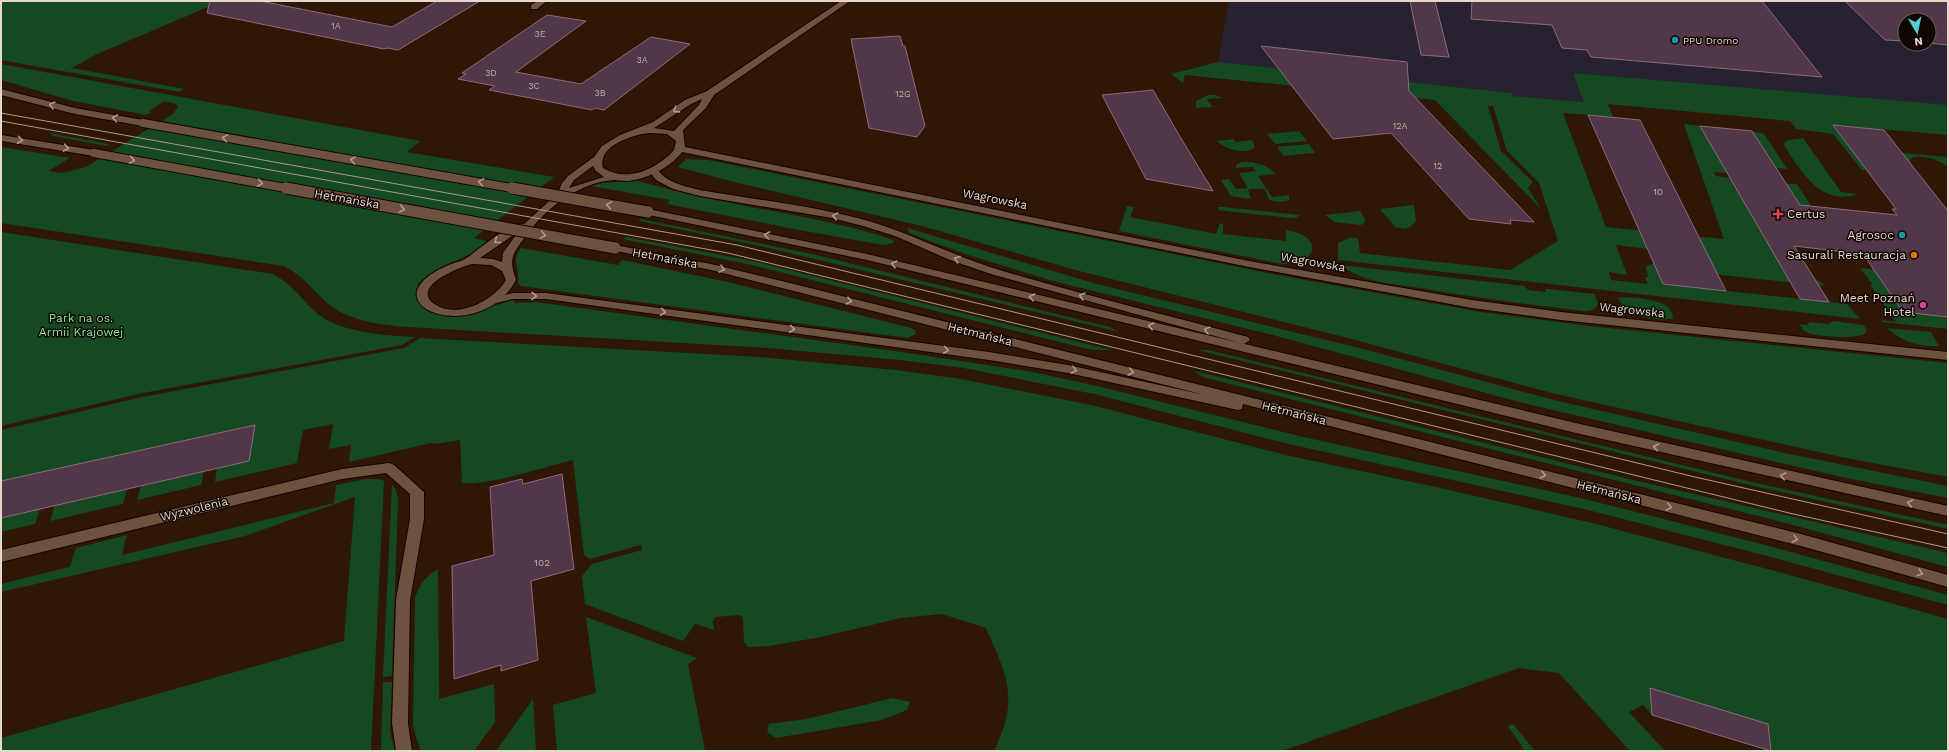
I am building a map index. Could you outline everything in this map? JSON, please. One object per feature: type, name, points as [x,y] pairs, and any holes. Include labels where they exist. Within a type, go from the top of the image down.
[{"type":"street","points":[[534,7],[543,1]]},
{"type":"street","points":[[563,194],[564,187],[574,176],[619,138],[656,124],[688,102],[710,93],[846,1]]},
{"type":"street","points":[[1,92],[75,111],[648,212],[771,236],[867,257],[1758,470],[1948,511]]},
{"type":"street","points":[[710,93],[703,106],[679,129],[678,133],[680,145],[654,171],[636,176],[617,177],[593,182],[563,194],[531,221],[508,233],[474,258],[445,270],[432,278],[423,292],[423,298],[426,304],[441,311],[463,312],[486,305],[496,300],[513,296],[546,296],[997,357],[1068,369],[1518,469]]},
{"type":"street","name":"Wagrowska","points":[[641,130],[665,130],[673,133],[680,145],[1249,264],[1472,304],[1561,316],[1948,356]]},
{"type":"street","name":"Hetmańska","points":[[1,138],[94,153],[616,248],[760,278],[1802,540],[1948,581]]},
{"type":"street","points":[[597,158],[597,166],[600,171],[617,177]]},
{"type":"street","points":[[654,171],[659,178],[676,187],[700,193],[833,215],[867,224],[899,234],[954,258],[998,273],[1515,413]]},
{"type":"street","points":[[496,300],[506,290],[511,280],[507,268],[508,253],[531,221]]},
{"type":"street","points":[[461,264],[483,261],[501,264],[507,268]]},
{"type":"street","name":"Wyzwolenia","points":[[1,556],[342,474],[389,468],[417,492],[417,519],[403,600],[400,723],[404,751]]},
{"type":"shaded area","points":[[1229,1],[1948,1],[1948,108],[1679,110],[1513,96],[1512,93],[1218,62]]},
{"type":"green space","points":[[1,1],[222,1],[95,55],[72,68],[185,89],[179,92],[1,60]]},
{"type":"green space","points":[[1218,62],[1512,93],[1513,96],[1584,102],[1573,73],[1948,105],[1948,135],[1833,125],[1867,170],[1862,170],[1833,134],[1796,129],[1790,121],[1608,104],[1613,117],[1563,113],[1606,227],[1665,233],[1657,250],[1616,245],[1627,275],[1609,272],[1611,280],[1648,284],[1645,277],[1648,277],[1646,266],[1657,263],[1671,234],[1724,239],[1684,124],[1700,126],[1727,173],[1714,172],[1716,176],[1730,178],[1768,244],[1778,245],[1781,250],[1825,286],[1656,268],[1663,284],[1847,304],[1860,319],[1338,260],[1338,243],[1349,238],[1358,238],[1360,253],[1510,270],[1558,241],[1539,183],[1507,151],[1493,106],[1488,106],[1501,151],[1533,182],[1528,188],[1541,209],[1435,100],[1185,75],[1183,83],[1171,74]]},
{"type":"green space","points":[[1,64],[420,141],[407,152],[554,177],[474,238],[489,242],[472,253],[436,270],[418,284],[420,305],[442,315],[470,313],[513,300],[515,303],[536,302],[902,352],[1033,372],[1097,386],[1303,437],[1585,499],[1765,545],[1948,595],[1948,605],[1771,557],[1588,510],[1289,444],[1094,394],[964,368],[900,360],[768,348],[387,325],[365,321],[344,314],[326,302],[301,278],[284,266],[1,223],[1,147],[70,158],[48,171],[62,173],[86,167],[173,114],[178,107],[176,104],[164,101],[149,111],[152,112],[146,115],[73,101],[1,80]]},
{"type":"green space","points":[[1208,95],[1215,95],[1222,98],[1207,99],[1212,107],[1196,108],[1196,101]]},
{"type":"green space","points":[[1299,131],[1307,141],[1275,144],[1267,134]]},
{"type":"green space","points":[[1752,131],[1764,134],[1787,169],[1776,168]]},
{"type":"green space","points":[[49,133],[109,144],[106,146],[53,136]]},
{"type":"green space","points":[[1803,138],[1841,192],[1858,194],[1845,197],[1833,196],[1823,191],[1805,176],[1785,147],[1784,143],[1788,140]]},
{"type":"green space","points":[[1234,139],[1235,142],[1252,140],[1255,147],[1251,150],[1241,151],[1225,147],[1217,141]]},
{"type":"green space","points":[[1309,144],[1315,153],[1283,156],[1277,147]]},
{"type":"green space","points":[[1901,153],[1948,157],[1948,166],[1925,157],[1915,157],[1910,159],[1911,165]]},
{"type":"green space","points":[[686,159],[708,160],[1278,275],[1481,312],[1589,326],[1948,363],[1948,477],[1841,457],[1556,394],[1344,337],[1079,271],[922,226],[738,183],[678,167]]},
{"type":"green space","points":[[1242,162],[1260,164],[1269,168],[1275,174],[1258,176],[1272,197],[1289,195],[1289,200],[1281,202],[1269,200],[1265,189],[1248,189],[1251,199],[1231,196],[1221,180],[1229,179],[1236,189],[1248,188],[1239,173],[1256,171],[1253,167],[1236,168],[1237,164]]},
{"type":"green space","points":[[636,180],[698,196],[857,229],[888,238],[893,240],[894,243],[883,245],[794,229],[667,204],[670,200],[591,186],[603,183]]},
{"type":"green space","points":[[1786,184],[1797,184],[1837,246],[1834,250],[1829,250]]},
{"type":"green space","points":[[1414,205],[1416,222],[1406,229],[1395,227],[1380,209]]},
{"type":"green space","points":[[1127,206],[1134,207],[1130,217],[1216,234],[1220,223],[1223,224],[1223,234],[1286,241],[1286,230],[1298,233],[1306,238],[1311,243],[1312,249],[1310,254],[1304,259],[1282,264],[1119,231]]},
{"type":"green space","points":[[1218,207],[1300,215],[1296,218],[1291,218],[1225,211],[1219,210]]},
{"type":"green space","points":[[1360,211],[1366,221],[1361,225],[1334,222],[1325,215]]},
{"type":"green space","points":[[641,219],[812,254],[1110,327],[1119,332],[756,245],[639,221]]},
{"type":"green space","points":[[907,228],[1097,284],[1367,350],[1558,401],[1785,453],[1948,486],[1948,498],[1846,478],[1523,403],[1273,335],[1053,281],[968,255],[910,233]]},
{"type":"green space","name":"Park na os. Armii Krajowej","points":[[1,232],[273,274],[286,282],[313,310],[328,321],[365,332],[391,336],[415,337],[402,345],[143,393],[1,426]]},
{"type":"green space","points":[[626,237],[753,261],[1111,350],[1092,350],[752,265],[623,239]]},
{"type":"green space","points":[[521,248],[618,265],[622,260],[728,282],[911,328],[915,330],[916,334],[908,338],[521,286],[518,283],[519,278],[516,258]]},
{"type":"green space","points":[[1341,265],[1524,286],[1528,290],[1545,292],[1546,289],[1548,289],[1595,294],[1598,304],[1596,308],[1592,310],[1584,311],[1524,304],[1371,280],[1350,271]]},
{"type":"green space","points":[[1860,268],[1948,278],[1948,329],[1883,322],[1882,320],[1896,322],[1870,285],[1873,285]]},
{"type":"green space","points":[[1618,297],[1652,300],[1660,303],[1667,306],[1672,312],[1673,319],[1649,318],[1633,313],[1622,304]]},
{"type":"green space","points":[[1833,321],[1864,325],[1867,330],[1865,334],[1860,336],[1828,336],[1808,333],[1799,324],[1807,325],[1810,322],[1829,324]]},
{"type":"green space","points":[[1887,328],[1931,332],[1939,346],[1925,346],[1911,343],[1898,337]]},
{"type":"green space","points":[[420,338],[760,357],[896,370],[961,379],[1091,405],[1290,456],[1436,487],[1592,523],[1775,571],[1948,619],[1948,751],[1771,751],[1767,724],[1651,688],[1652,715],[1643,705],[1629,712],[1665,751],[1630,751],[1559,673],[1519,668],[1282,751],[994,751],[1002,733],[1006,717],[1008,688],[1000,661],[986,628],[942,614],[901,618],[821,637],[769,646],[748,647],[744,642],[743,617],[739,615],[715,617],[713,621],[714,630],[695,624],[683,641],[585,604],[582,576],[592,564],[642,550],[641,545],[590,559],[584,555],[573,460],[502,479],[487,482],[462,483],[460,440],[435,444],[431,443],[349,462],[351,445],[329,449],[333,424],[303,430],[297,463],[215,482],[217,468],[249,461],[255,425],[1,481],[1,430],[142,397],[404,348]]},
{"type":"green space","points":[[1197,350],[1208,350],[1752,482],[1948,525],[1948,529],[1754,486]]},
{"type":"green space","points":[[1191,370],[1625,478],[1948,553],[1948,567],[1782,522],[1206,378]]},
{"type":"green space","points":[[204,471],[201,485],[137,500],[141,486]]},
{"type":"green space","points":[[365,479],[377,479],[384,481],[371,751],[1,751],[1,738],[344,641],[355,497],[245,536],[1,592],[1,584],[70,567],[76,548],[127,535],[122,555],[334,503],[336,485]]},
{"type":"green space","points":[[392,485],[396,490],[398,499],[392,676],[383,677]]},
{"type":"green space","points":[[127,489],[123,504],[50,521],[55,505]]},
{"type":"green space","points":[[40,509],[35,524],[1,532],[1,518]]},
{"type":"green space","points":[[438,569],[439,699],[494,684],[495,722],[474,751],[421,751],[413,727],[415,598],[424,581]]},
{"type":"green space","points":[[586,617],[697,658],[688,664],[705,751],[557,751],[553,705],[596,693]]},
{"type":"green space","points":[[383,682],[392,682],[390,732],[395,751],[381,751]]},
{"type":"green space","points":[[893,698],[910,702],[907,710],[882,720],[776,738],[767,732],[769,724],[806,719]]},
{"type":"green space","points":[[533,699],[536,751],[496,751]]},
{"type":"green space","points":[[1513,724],[1535,751],[1525,751],[1508,726]]},
{"type":"building","points":[[210,1],[260,1],[392,27],[437,1],[480,1],[398,50],[387,48],[384,49],[207,13]]},
{"type":"building","points":[[1410,1],[1435,1],[1449,57],[1421,55]]},
{"type":"building","name":"PPU Dromo","points":[[1472,1],[1762,1],[1822,77],[1591,57],[1587,50],[1562,48],[1552,25],[1471,19]]},
{"type":"building","points":[[1845,1],[1948,1],[1948,45],[1937,44],[1937,12],[1897,12],[1897,41],[1885,40]]},
{"type":"building","points":[[547,15],[586,21],[516,72],[581,84],[651,37],[690,44],[604,110],[595,108],[592,110],[489,90],[495,86],[458,79],[466,74],[462,73]]},
{"type":"building","points":[[900,36],[903,46],[905,46],[925,126],[917,137],[869,128],[851,39]]},
{"type":"building","points":[[1261,46],[1407,62],[1409,91],[1534,222],[1510,220],[1511,224],[1469,219],[1391,133],[1333,139]]},
{"type":"building","points":[[1153,90],[1213,191],[1146,179],[1102,95]]},
{"type":"building","points":[[1588,115],[1640,120],[1726,291],[1663,284]]},
{"type":"building","points":[[1833,125],[1884,130],[1948,211],[1948,317],[1903,312],[1863,254],[1794,246],[1829,302],[1800,299],[1700,126],[1752,131],[1800,205],[1897,215],[1892,209],[1896,209]]},
{"type":"building","points":[[255,425],[249,461],[1,518],[1,481]]},
{"type":"building","points":[[562,474],[574,569],[531,581],[538,660],[501,671],[501,665],[454,679],[452,566],[494,555],[490,487],[522,479],[523,484]]},
{"type":"building","points":[[1650,688],[1768,724],[1771,751],[1652,715]]},
{"type":"tram line","points":[[1,113],[737,245],[1695,477],[1948,534]]},
{"type":"tram line","points":[[1,121],[728,253],[1789,513],[1948,548]]},
{"type":"place","name":"PPU Dromo","points":[[1675,40]]},
{"type":"place","name":"Certus","points":[[1778,214]]},
{"type":"place","name":"Agrosoc","points":[[1902,235]]},
{"type":"place","name":"Sasurali Restauracja","points":[[1914,255]]},
{"type":"place","name":"Meet Poznań Hotel","points":[[1923,305]]}]
